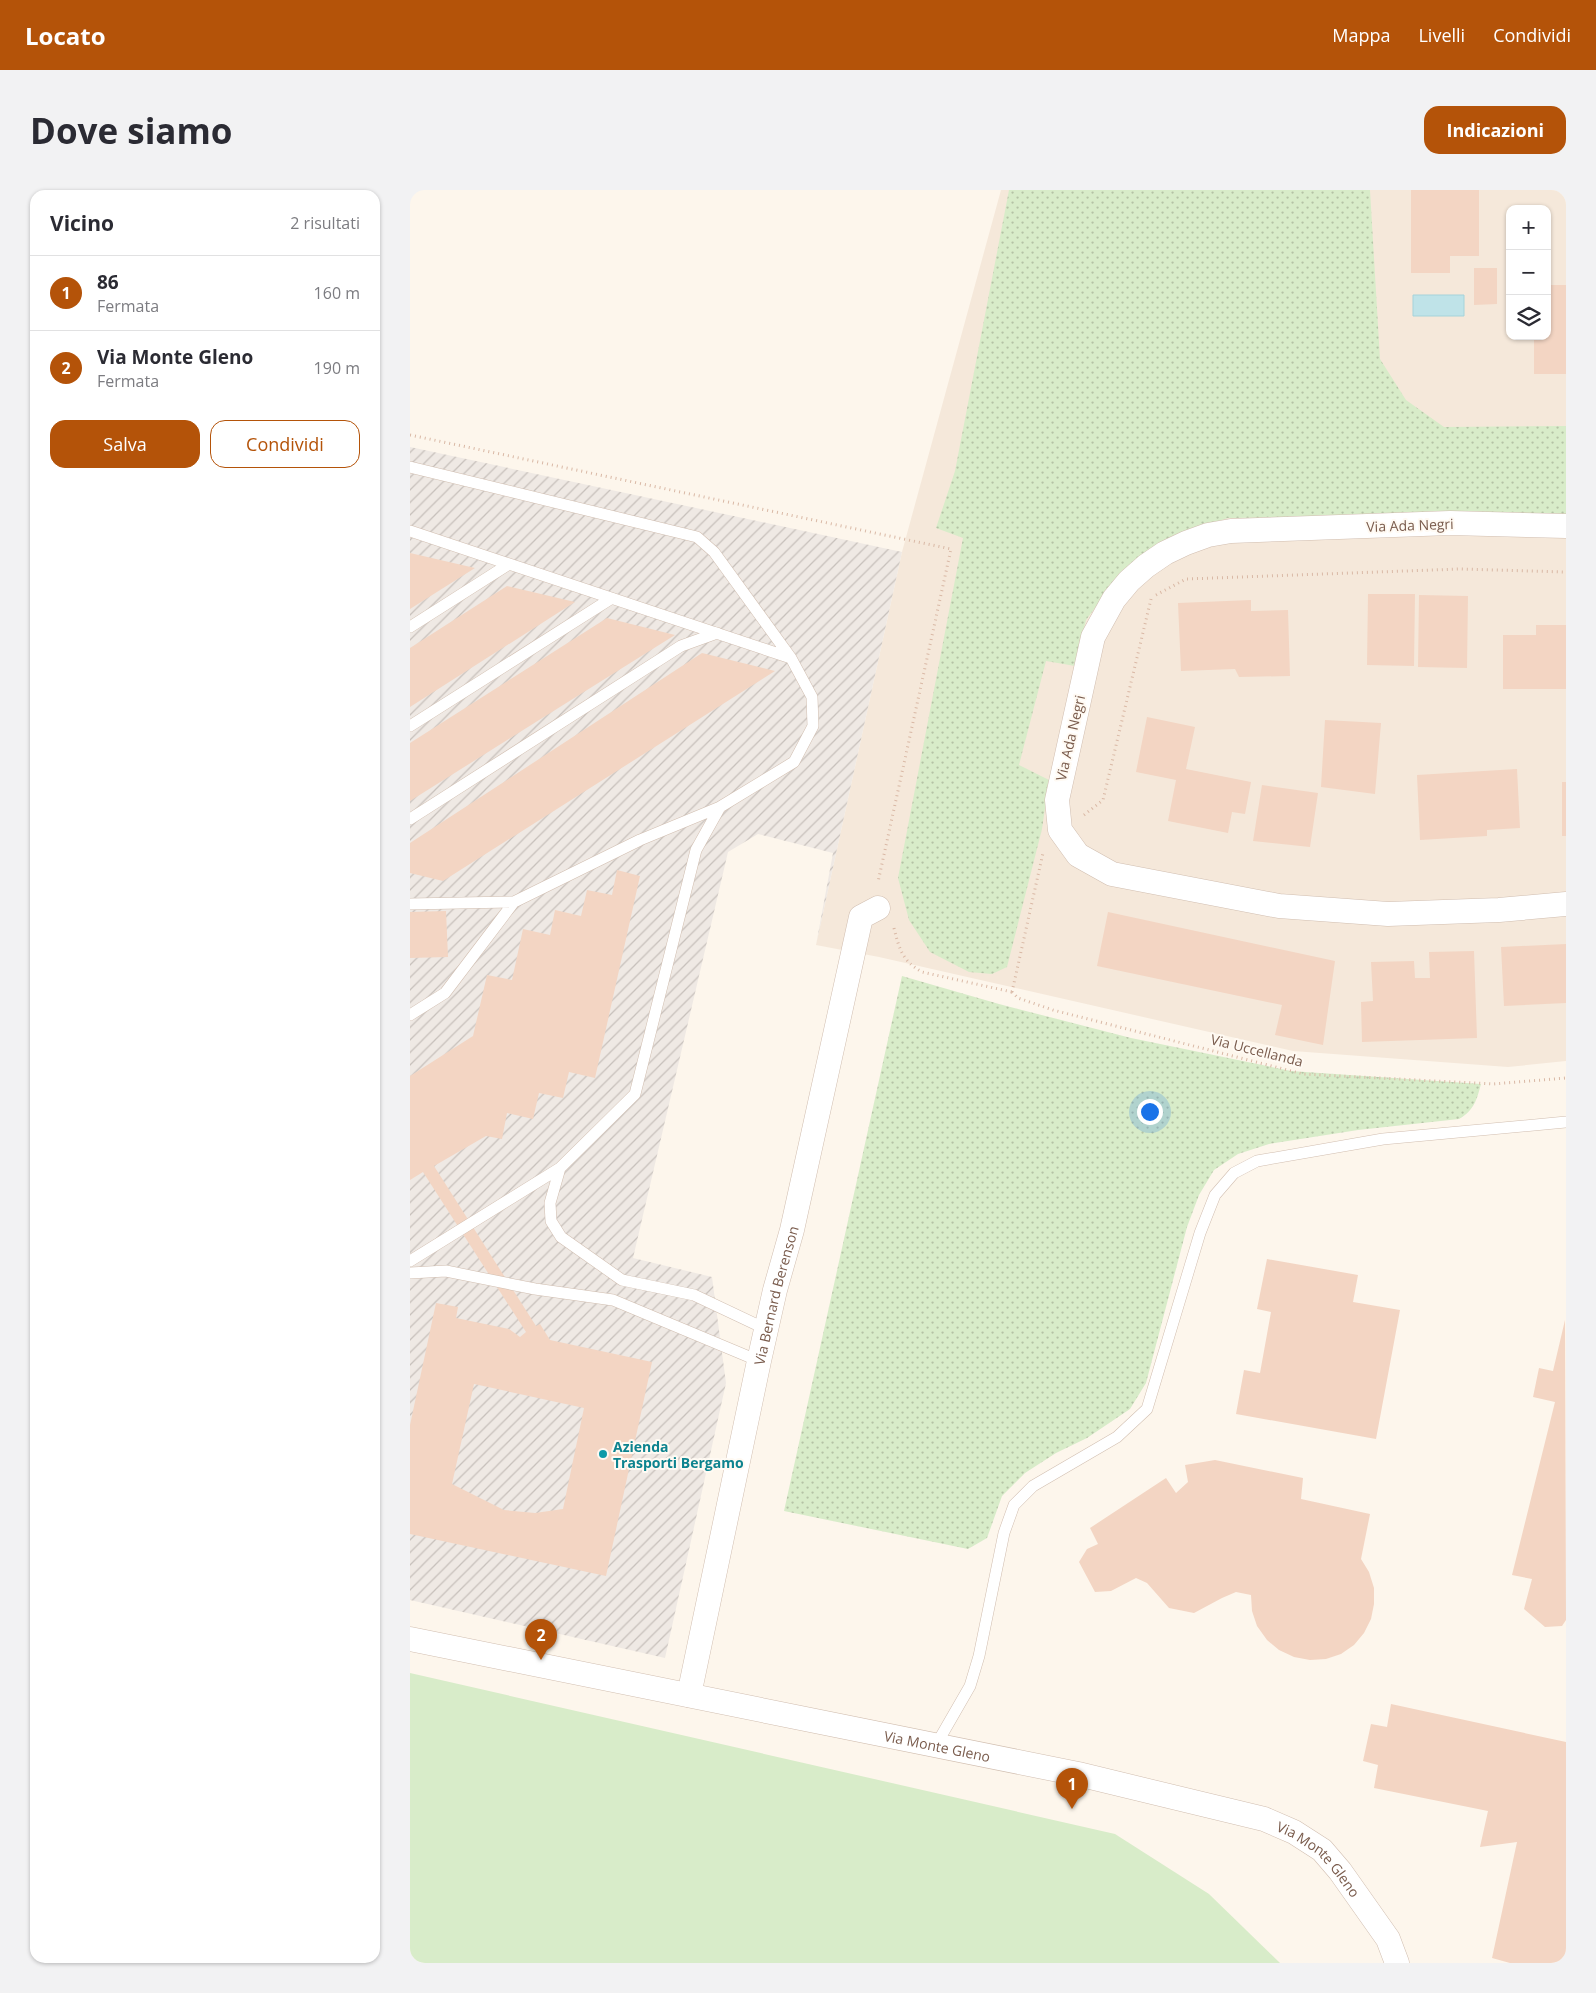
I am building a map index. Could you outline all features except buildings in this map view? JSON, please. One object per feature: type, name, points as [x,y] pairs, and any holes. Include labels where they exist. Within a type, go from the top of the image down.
[{"type":"street","name":"Via Ada Negri","points":[[1060,830],[1057,800],[1093,637],[1114,599],[1129,581],[1165,553],[1208,535],[1231,530],[1450,523],[1566,526]]},
{"type":"street","points":[[1060,830],[1078,855],[1112,874],[1279,906],[1388,914],[1499,910],[1566,904]]},
{"type":"street","name":"Via Bernard Berenson","points":[[689,1695],[766,1329],[792,1230],[861,917],[878,908]]},
{"type":"street","name":"Via Monte Gleno","points":[[410,1639],[1078,1774],[1264,1819],[1294,1832],[1322,1850],[1340,1871],[1388,1939],[1397,1963]]},
{"type":"lane","points":[[410,466],[696,537],[714,552],[791,658],[812,698],[813,726],[794,762],[720,807],[640,840],[514,902],[410,904]]},
{"type":"lane","points":[[410,530],[791,658]]},
{"type":"lane","points":[[410,627],[509,564]]},
{"type":"lane","points":[[410,726],[612,598]]},
{"type":"lane","points":[[410,819],[681,646],[717,633]]},
{"type":"lane","points":[[410,1261],[560,1168],[635,1094],[696,850],[720,807]]},
{"type":"lane","points":[[410,1015],[445,993],[514,902]]},
{"type":"lane","points":[[936,1745],[970,1686],[979,1656],[1004,1533],[1014,1505],[1032,1486],[1117,1437],[1147,1409],[1200,1233],[1214,1195],[1234,1173],[1257,1161],[1383,1139],[1566,1122]]},
{"type":"lane","points":[[560,1168],[550,1203],[551,1221],[561,1237],[622,1280],[694,1295],[766,1329]]},
{"type":"lane","points":[[410,1273],[446,1272],[535,1289],[612,1300],[759,1361]]},
{"type":"path","points":[[1060,830],[1075,822],[1103,800],[1151,598],[1186,579],[1460,569],[1566,572]]},
{"type":"path","name":"Via Uccellanda","points":[[1060,830],[1046,841],[1012,992],[1018,998],[1053,1010],[1303,1074],[1493,1084],[1566,1078]]},
{"type":"shaded area","points":[[1001,190],[1566,190],[1566,1061],[1508,1067],[1293,1051],[879,957],[816,945],[902,552]]},
{"type":"shaded area","points":[[410,447],[902,552],[816,945],[833,853],[758,834],[728,852],[633,1258],[712,1277],[726,1383],[665,1658],[410,1600]]},
{"type":"green space","points":[[1009,190],[1370,190],[1380,359],[1406,400],[1444,427],[1566,426],[1566,515],[1228,518],[1175,535],[1124,569],[1086,620],[1075,666],[1046,661],[1019,765],[1049,780],[1042,829],[1007,967],[992,974],[969,972],[930,952],[909,920],[898,878],[963,538],[936,528],[955,471]]},
{"type":"green space","points":[[902,976],[999,1004],[1131,1038],[1291,1071],[1481,1084],[1476,1100],[1471,1108],[1459,1119],[1358,1130],[1269,1144],[1238,1154],[1214,1170],[1199,1195],[1187,1227],[1146,1383],[1130,1409],[1087,1438],[1056,1453],[1025,1473],[1002,1496],[987,1538],[968,1549],[784,1511]]},
{"type":"green space","points":[[410,1673],[1115,1834],[1209,1894],[1280,1963],[410,1963]]},
{"type":"water","points":[[1413,295],[1464,295],[1464,316],[1413,316]]},
{"type":"place","name":"Azienda Trasporti Bergamo","points":[[603,1454]]},
{"type":"place","name":"Via Monte Gleno","points":[[541,1660]]},
{"type":"place","name":"86","points":[[1072,1809]]}]
